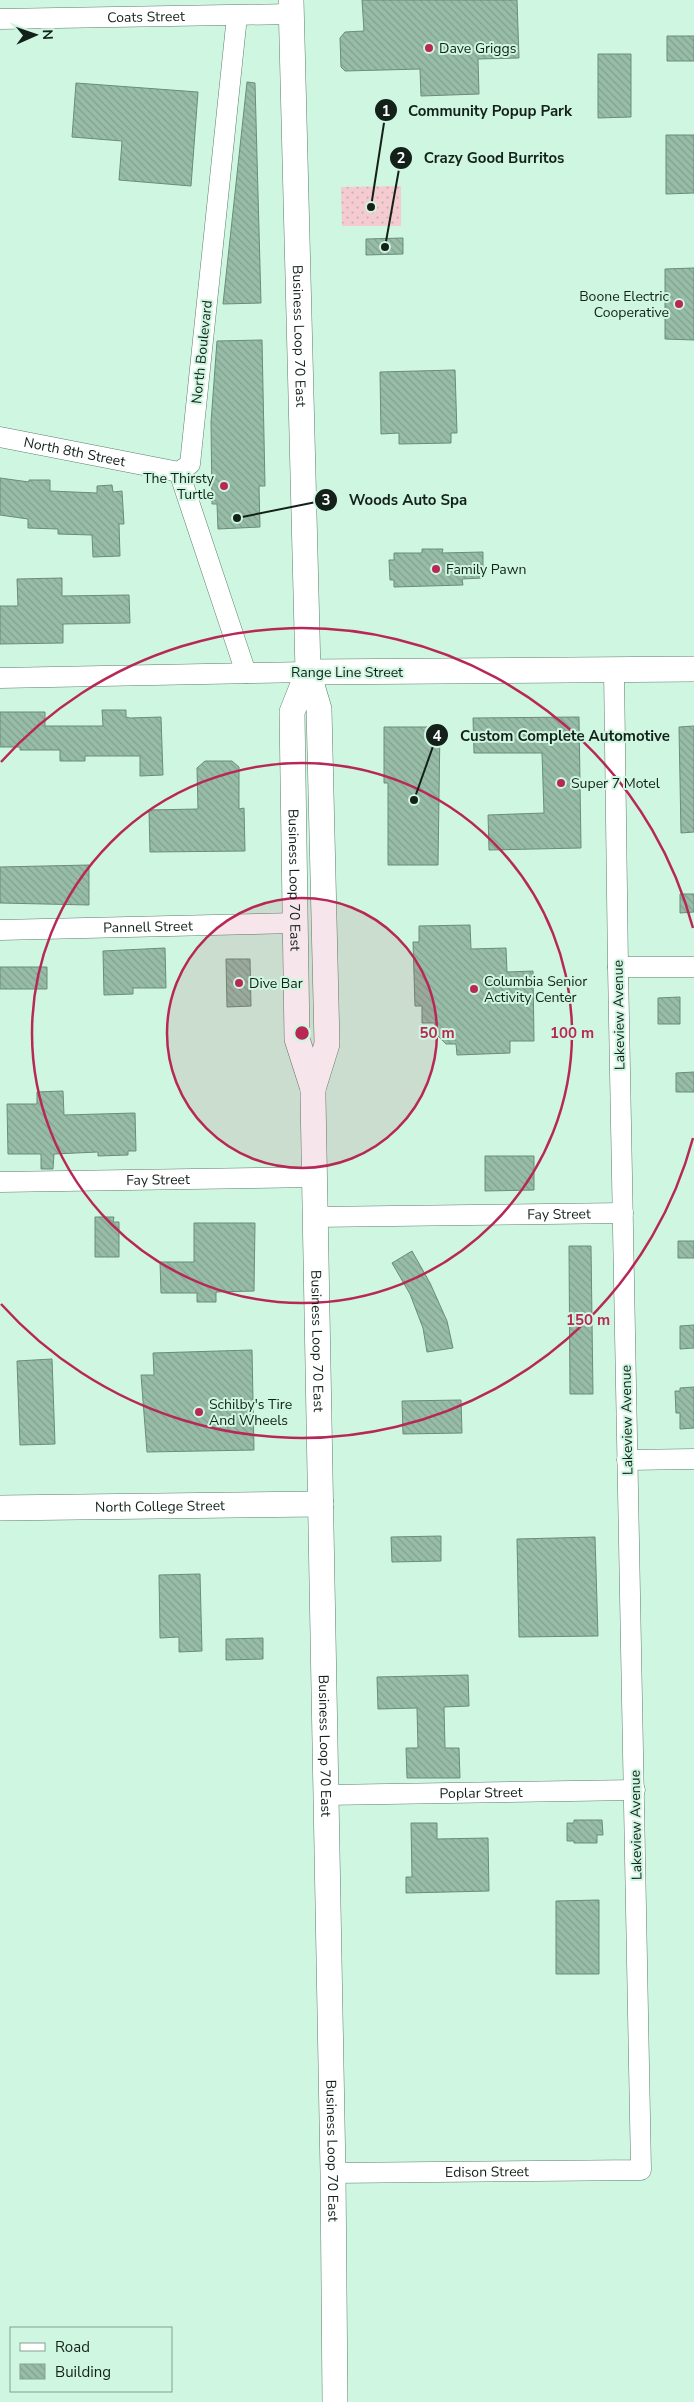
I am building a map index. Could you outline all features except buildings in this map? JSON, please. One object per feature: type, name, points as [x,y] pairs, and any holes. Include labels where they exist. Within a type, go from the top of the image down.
[{"type":"main road","name":"Business Loop 70 East","points":[[292,7],[308,672],[320,709],[327,1044],[313,1089]]},
{"type":"main road","name":"Range Line Street","points":[[308,672],[694,669]]},
{"type":"main road","name":"Business Loop 70 East","points":[[308,672],[292,712],[297,1038],[313,1089],[334,2173],[335,2402]]},
{"type":"main road","name":"North College Street","points":[[0,1508],[321,1504]]},
{"type":"street","name":"Coats Street","points":[[0,19],[237,16],[292,7]]},
{"type":"street","name":"North Boulevard","points":[[179,472],[190,464],[237,16]]},
{"type":"street","name":"North 8th Street","points":[[0,437],[179,472]]},
{"type":"street","points":[[179,472],[246,673]]},
{"type":"street","name":"Lakeview Avenue","points":[[614,671],[641,2170]]},
{"type":"street","name":"Range Line Street","points":[[0,678],[308,672]]},
{"type":"street","name":"Pannell Street","points":[[0,930],[296,923]]},
{"type":"street","points":[[618,967],[694,967]]},
{"type":"street","name":"Fay Street","points":[[0,1182],[314,1178]]},
{"type":"street","name":"Fay Street","points":[[315,1217],[623,1213]]},
{"type":"street","points":[[627,1460],[694,1460]]},
{"type":"street","name":"Poplar Street","points":[[326,1795],[635,1790]]},
{"type":"street","name":"Edison Street","points":[[334,2173],[641,2170]]},
{"type":"shaded area","points":[[401,186],[401,226],[342,226],[341,187]]},
{"type":"place","name":"Dave Griggs","points":[[429,48]]},
{"type":"place","name":"Community Popup Park","points":[[371,207]]},
{"type":"place","name":"Crazy Good Burritos","points":[[385,247]]},
{"type":"place","name":"Boone Electric Cooperative","points":[[679,304]]},
{"type":"place","name":"The Thirsty Turtle","points":[[224,486]]},
{"type":"place","name":"Woods Auto Spa","points":[[237,518]]},
{"type":"place","name":"Family Pawn","points":[[436,569]]},
{"type":"place","name":"Super 7 Motel","points":[[561,783]]},
{"type":"place","name":"Custom Complete Automotive","points":[[414,800]]},
{"type":"place","name":"Dive Bar","points":[[239,983]]},
{"type":"place","name":"Columbia Senior Activity Center","points":[[474,989]]},
{"type":"place","name":"Schilby's Tire And Wheels","points":[[199,1412]]}]
